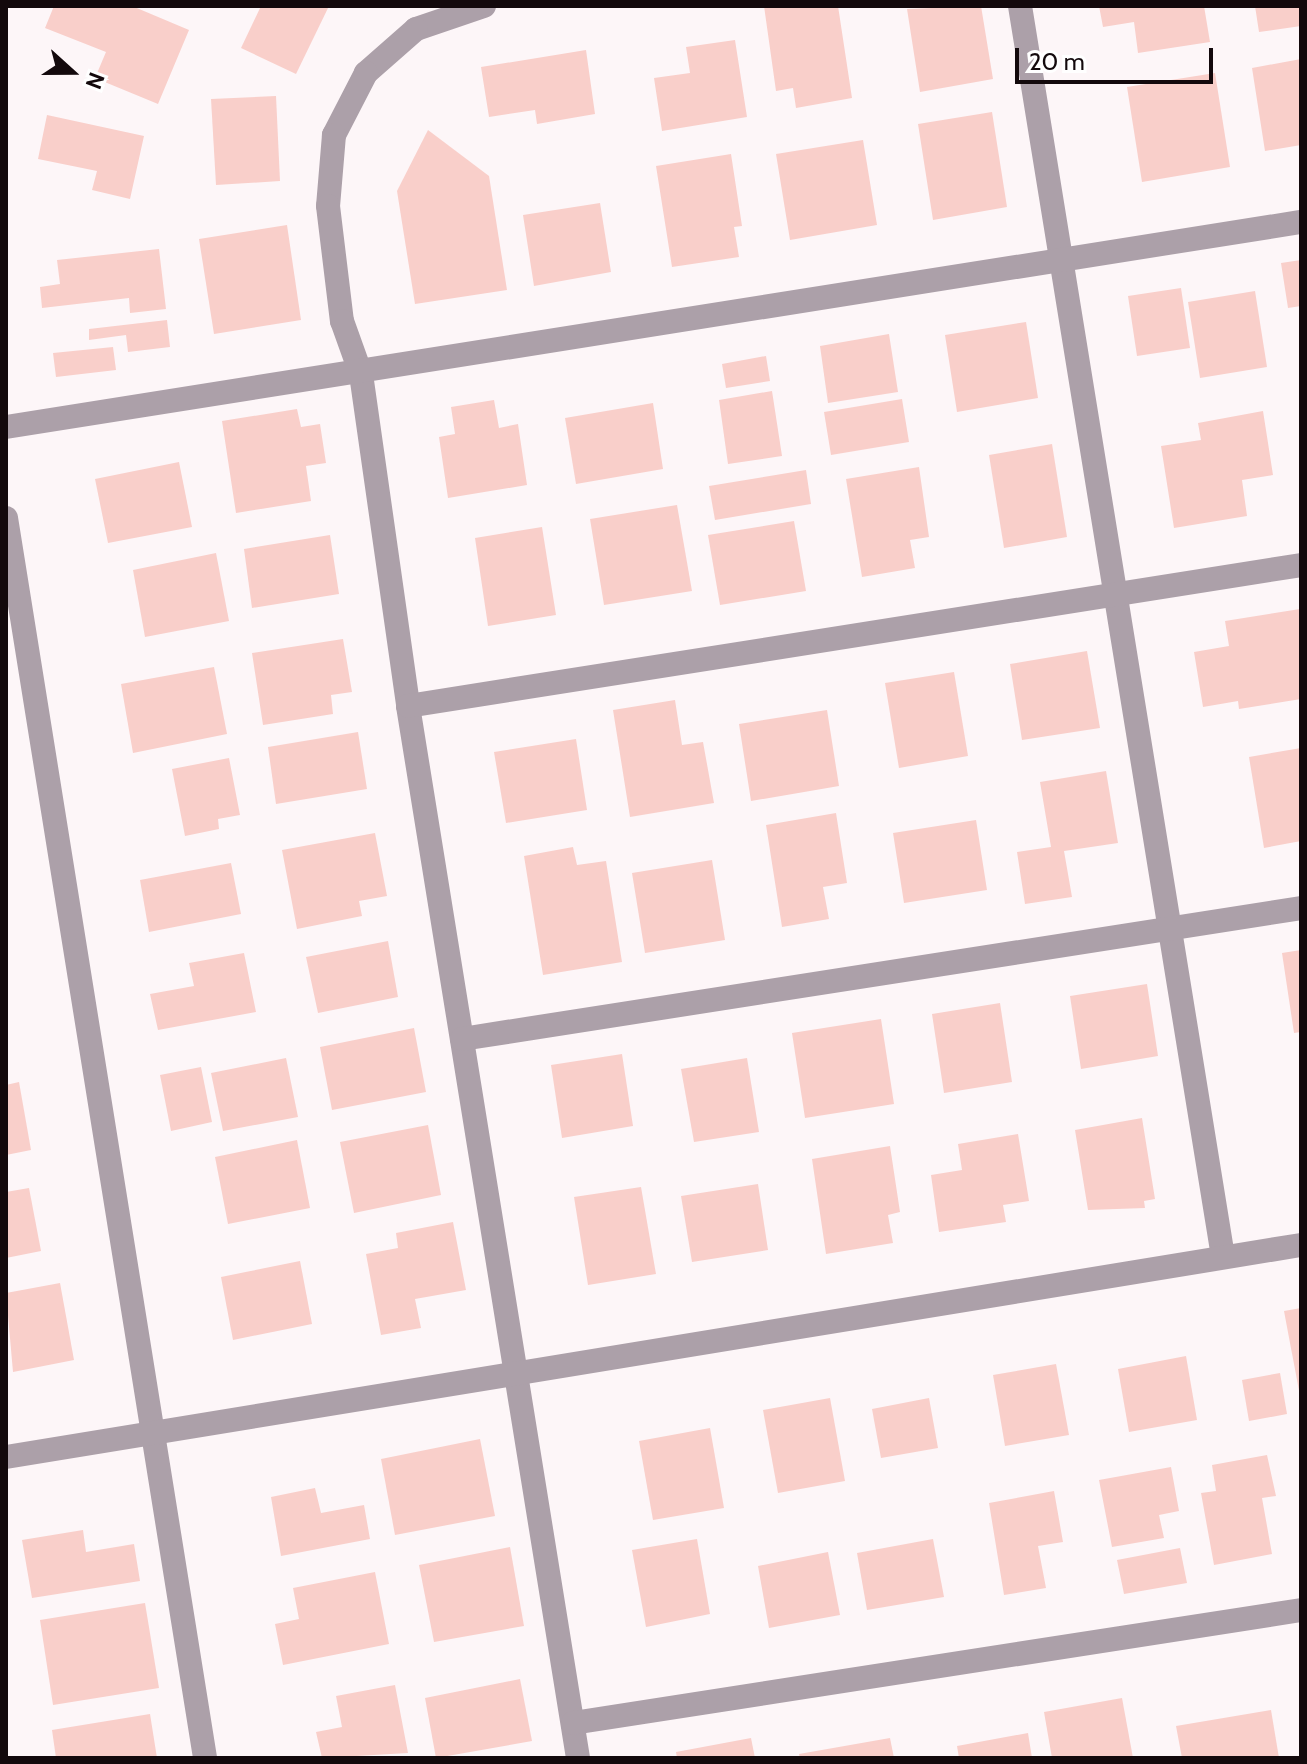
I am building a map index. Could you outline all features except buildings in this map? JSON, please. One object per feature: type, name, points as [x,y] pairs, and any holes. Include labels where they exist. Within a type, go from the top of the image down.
[{"type":"street","points":[[484,6],[416,29],[389,49],[347,101],[334,135],[329,221],[342,321],[361,374],[408,706],[578,1758]]},
{"type":"street","points":[[1020,6],[1058,260],[1223,1257]]},
{"type":"street","points":[[6,427],[361,374],[1301,222]]},
{"type":"street","points":[[6,518],[205,1758]]},
{"type":"street","points":[[408,706],[1301,565]]},
{"type":"street","points":[[462,1039],[1301,908]]},
{"type":"street","points":[[6,1457],[514,1370],[1301,1245]]},
{"type":"street","points":[[573,1723],[1301,1610]]}]
